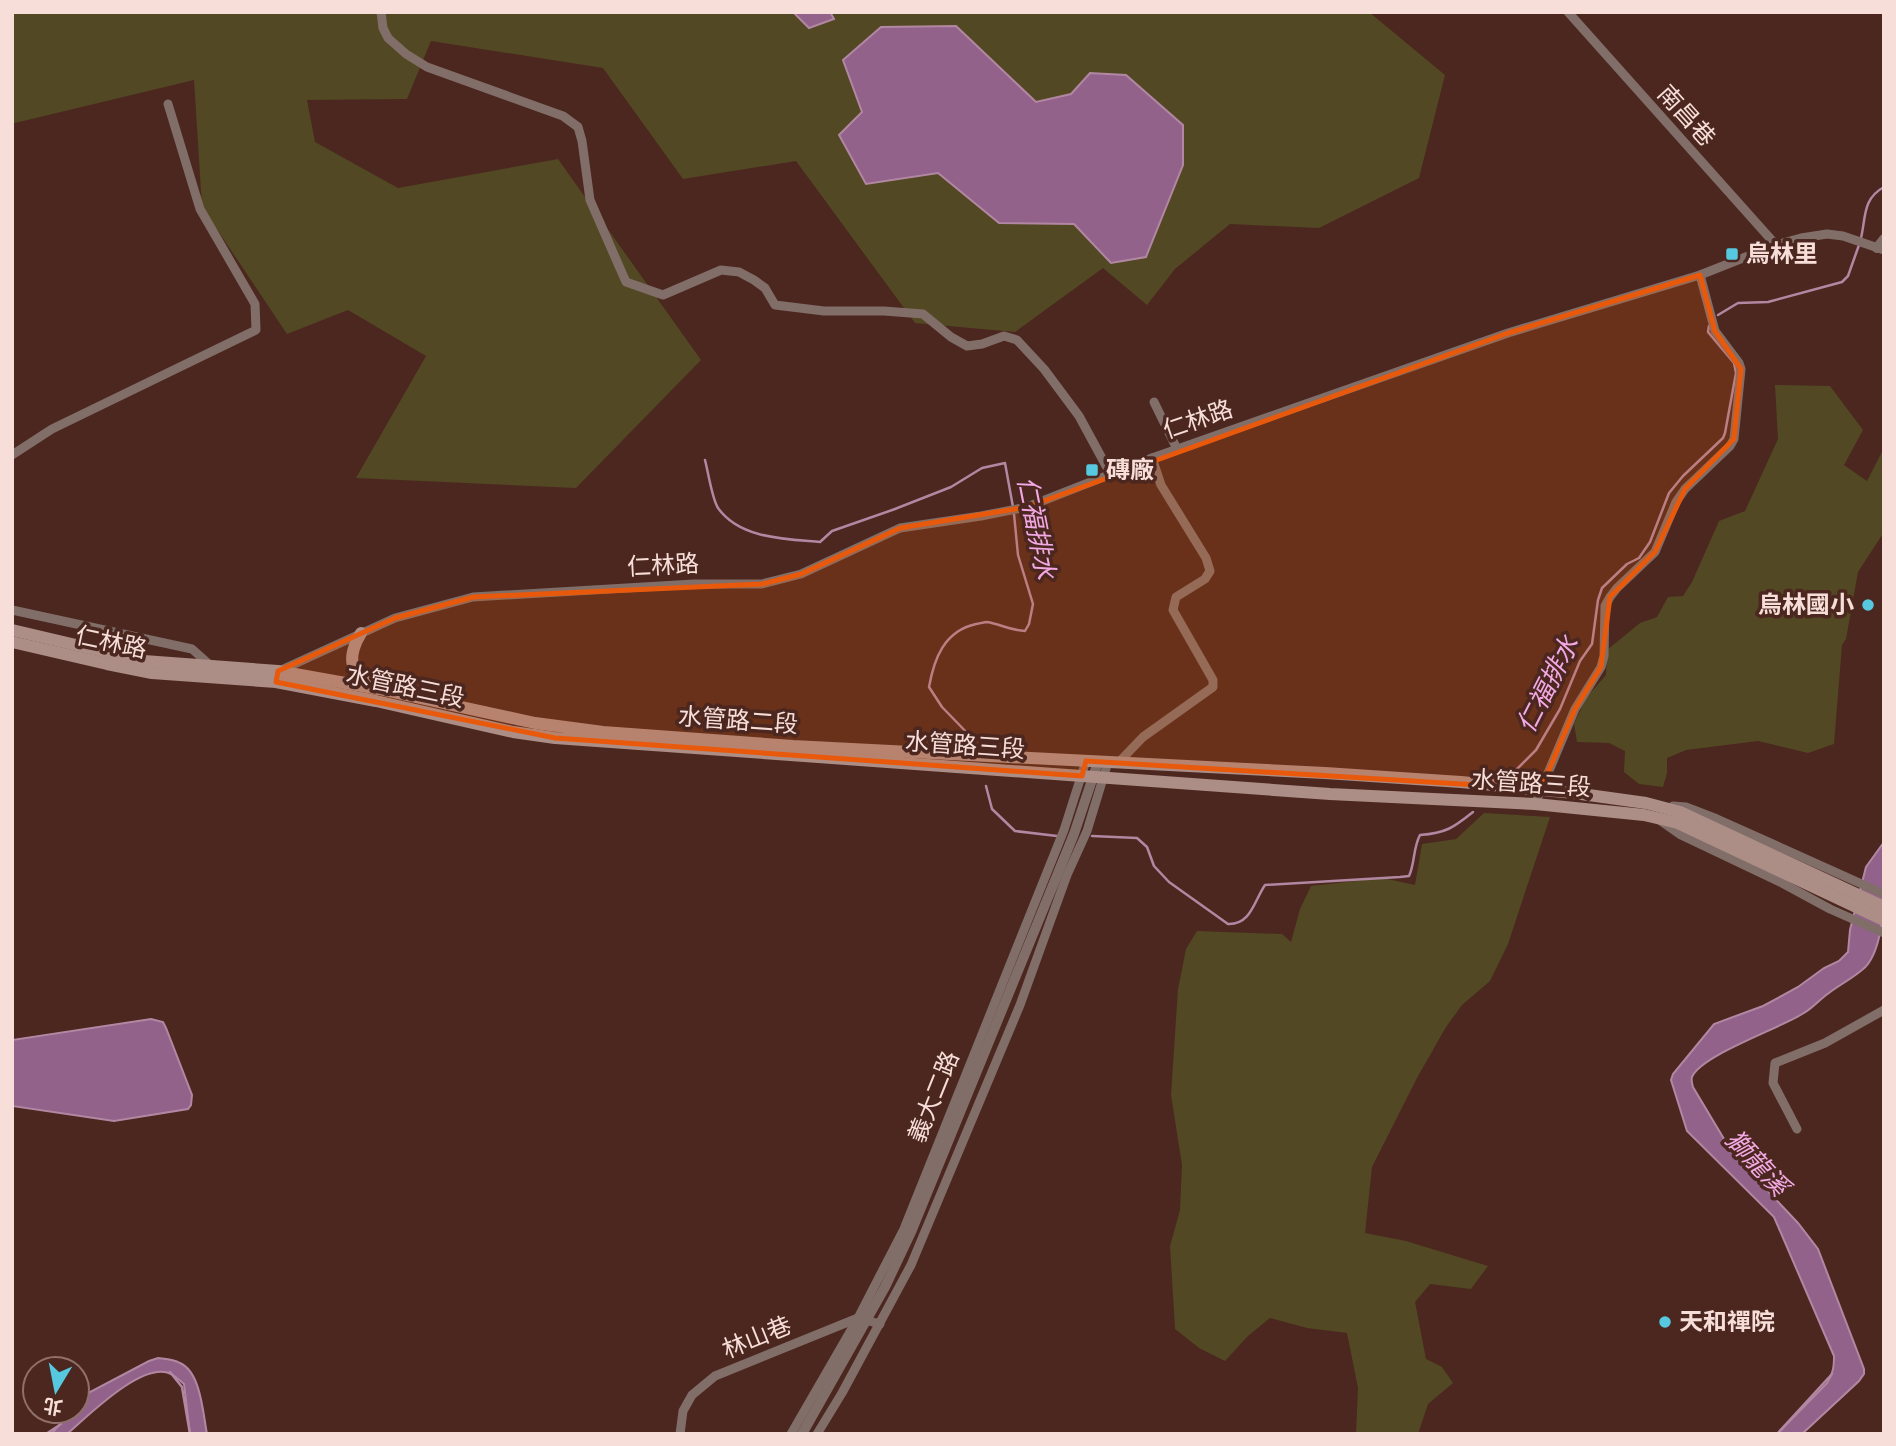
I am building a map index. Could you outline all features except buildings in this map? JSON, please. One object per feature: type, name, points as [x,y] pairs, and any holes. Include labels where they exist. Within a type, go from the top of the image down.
[{"type":"main road","name":"仁林路","points":[[12,631],[144,661],[211,666],[277,677]]},
{"type":"main road","points":[[361,633],[353,647],[352,660],[357,674],[379,690]]},
{"type":"main road","name":"仁林路","points":[[12,642],[152,673],[277,677]]},
{"type":"main road","name":"水管路三段","points":[[277,677],[513,732],[555,738],[1331,794],[1535,804],[1644,815],[1678,823],[1833,891]]},
{"type":"main road","name":"水管路三段","points":[[277,677],[379,690]]},
{"type":"main road","name":"水管路二段","points":[[379,690],[535,723],[603,732],[793,746],[1102,762]]},
{"type":"main road","name":"水管路三段","points":[[1102,762],[1325,773],[1541,789],[1646,803],[1680,812],[1833,891]]},
{"type":"main road","points":[[1833,891],[1884,907]]},
{"type":"main road","points":[[1833,891],[1884,920]]},
{"type":"street","points":[[381,12],[383,28],[388,38],[427,67],[563,117],[578,127],[590,200],[626,282],[663,295],[721,270],[740,272],[765,288],[775,305],[824,311],[923,314],[951,337],[967,346],[1004,336],[1017,340],[1044,369],[1079,416],[1111,475]]},
{"type":"street","name":"南昌巷","points":[[1568,12],[1776,245]]},
{"type":"street","points":[[12,455],[52,429],[256,330],[255,304],[200,209],[168,104]]},
{"type":"street","name":"仁林路","points":[[277,677],[395,618],[472,597],[694,584],[762,584],[801,575],[900,528],[1027,507],[1152,458],[1508,333],[1700,275],[1801,237],[1827,234],[1878,246]]},
{"type":"street","points":[[1535,804],[1576,709],[1601,667],[1604,656],[1605,606],[1617,588],[1655,552],[1676,502],[1685,489],[1734,439],[1741,369],[1715,331],[1700,275]]},
{"type":"street","points":[[1154,402],[1177,449]]},
{"type":"street","points":[[1102,762],[1143,737],[1213,687],[1213,680],[1173,610],[1177,597],[1205,579],[1210,571],[1206,558],[1161,485],[1152,458]]},
{"type":"street","points":[[12,610],[192,649],[211,666]]},
{"type":"street","name":"義大二路","points":[[791,1434],[889,1278],[912,1232],[1074,834],[1093,777],[1102,762]]},
{"type":"street","name":"義大二路","points":[[817,1434],[911,1265],[1020,1005],[1067,875],[1087,831],[1093,777]]},
{"type":"street","points":[[1833,891],[1884,894]]},
{"type":"street","points":[[1833,891],[1884,933]]},
{"type":"street","points":[[1797,1129],[1773,1083],[1775,1063],[1825,1043],[1884,1010]]},
{"type":"street","points":[[862,1320],[880,1324]]},
{"type":"street","name":"義大二路","points":[[802,1434],[825,1395],[862,1320]]},
{"type":"street","name":"林山巷","points":[[680,1434],[683,1411],[692,1395],[715,1376],[862,1320]]},
{"type":"highlighted area","points":[[1700,275],[1715,331],[1741,369],[1734,439],[1685,489],[1655,552],[1610,597],[1601,667],[1575,709],[1541,789],[1086,761],[1082,776],[555,738],[276,682],[278,671],[395,618],[473,597],[762,584],[801,574],[900,528],[1027,507],[1508,333]]},
{"type":"shaded area","points":[[12,12],[1369,12],[1445,75],[1419,178],[1319,228],[1230,224],[1175,269],[1147,305],[1103,268],[1015,332],[915,323],[796,161],[683,179],[603,68],[431,41],[407,99],[307,100],[315,142],[398,188],[558,159],[701,360],[576,488],[356,478],[426,356],[348,310],[287,334],[202,207],[194,80],[12,122]]},
{"type":"shaded area","points":[[793,12],[830,12],[834,19],[809,28]]},
{"type":"shaded area","points":[[956,26],[1036,102],[1071,94],[1090,73],[1126,75],[1183,125],[1183,165],[1146,257],[1111,263],[1074,224],[999,223],[938,173],[866,184],[839,135],[862,112],[843,60],[881,27]]},
{"type":"shaded area","points":[[1775,385],[1830,386],[1863,430],[1844,465],[1867,481],[1884,448],[1884,532],[1858,572],[1846,639],[1842,645],[1834,744],[1808,753],[1758,741],[1686,750],[1667,758],[1663,787],[1639,784],[1624,772],[1625,751],[1609,743],[1577,742],[1574,724],[1586,698],[1606,675],[1607,650],[1640,623],[1657,617],[1668,597],[1683,596],[1719,521],[1745,511],[1778,439]]},
{"type":"shaded area","points":[[1484,813],[1550,817],[1508,944],[1490,981],[1462,1005],[1446,1027],[1372,1167],[1365,1233],[1406,1241],[1488,1266],[1471,1289],[1430,1284],[1415,1302],[1426,1359],[1442,1367],[1453,1383],[1428,1404],[1418,1434],[1356,1434],[1358,1388],[1347,1333],[1307,1328],[1270,1318],[1248,1336],[1225,1361],[1199,1348],[1175,1329],[1170,1246],[1180,1210],[1182,1165],[1171,1095],[1178,989],[1186,949],[1197,931],[1282,934],[1291,942],[1300,909],[1311,886],[1383,878],[1415,885],[1422,844],[1456,839]]},
{"type":"shaded area","name":"獅龍溪","points":[[1884,842],[1882,922],[1879,938],[1868,964],[1807,1011],[1725,1051],[1698,1069],[1692,1077],[1693,1087],[1733,1154],[1798,1223],[1818,1249],[1864,1369],[1859,1381],[1802,1434],[1777,1434],[1827,1383],[1833,1370],[1834,1356],[1774,1217],[1687,1131],[1671,1080],[1714,1024],[1763,1006],[1839,961],[1848,952],[1850,930],[1866,867]]},
{"type":"shaded area","points":[[151,1019],[163,1022],[166,1028],[192,1095],[188,1109],[114,1121],[12,1106],[12,1040]]},
{"type":"shaded area","points":[[169,1359],[187,1368],[193,1375],[200,1394],[207,1434],[190,1434],[184,1384],[171,1374],[159,1372],[131,1382],[91,1413],[91,1391],[149,1361]]},
{"type":"shaded area","points":[[59,1425],[77,1425],[67,1434],[51,1434]]},
{"type":"waterway","name":"仁福排水","points":[[1861,238],[1868,203],[1884,187]]},
{"type":"waterway","name":"仁福排水","points":[[1718,315],[1738,303],[1768,302],[1842,282],[1848,276],[1859,245]]},
{"type":"waterway","name":"仁福排水","points":[[1513,773],[1536,750],[1560,709],[1580,661],[1592,644],[1602,588],[1627,564],[1639,558],[1650,542],[1669,493],[1723,438],[1736,373],[1734,363],[1708,332],[1709,326]]},
{"type":"waterway","name":"仁福排水","points":[[705,460],[718,508],[738,526],[764,536],[820,542],[832,531],[951,487],[982,468],[1005,463],[1013,507]]},
{"type":"waterway","name":"仁福排水","points":[[974,740],[942,707],[929,687],[942,648],[956,633],[986,622],[1025,631],[1029,624],[1033,604],[1018,555],[1014,514]]},
{"type":"waterway","name":"仁福排水","points":[[986,786],[992,809],[1015,831],[1057,836]]},
{"type":"waterway","name":"仁福排水","points":[[1092,836],[1137,838],[1147,847],[1154,866],[1169,882],[1228,924],[1242,921],[1247,916],[1265,885],[1409,876],[1420,835],[1449,829],[1473,812]]},
{"type":"waterway","name":"獅龍溪","points":[[170,1372],[182,1387],[190,1434]]},
{"type":"waterway","name":"獅龍溪","points":[[1777,1434],[1832,1374]]},
{"type":"waterway","name":"獅龍溪","points":[[46,1434],[60,1425]]},
{"type":"place","name":"烏林里","points":[[1732,254]]},
{"type":"place","name":"磚廠","points":[[1092,470]]},
{"type":"place","name":"烏林國小","points":[[1868,605]]},
{"type":"place","name":"天和禪院","points":[[1665,1322]]}]
